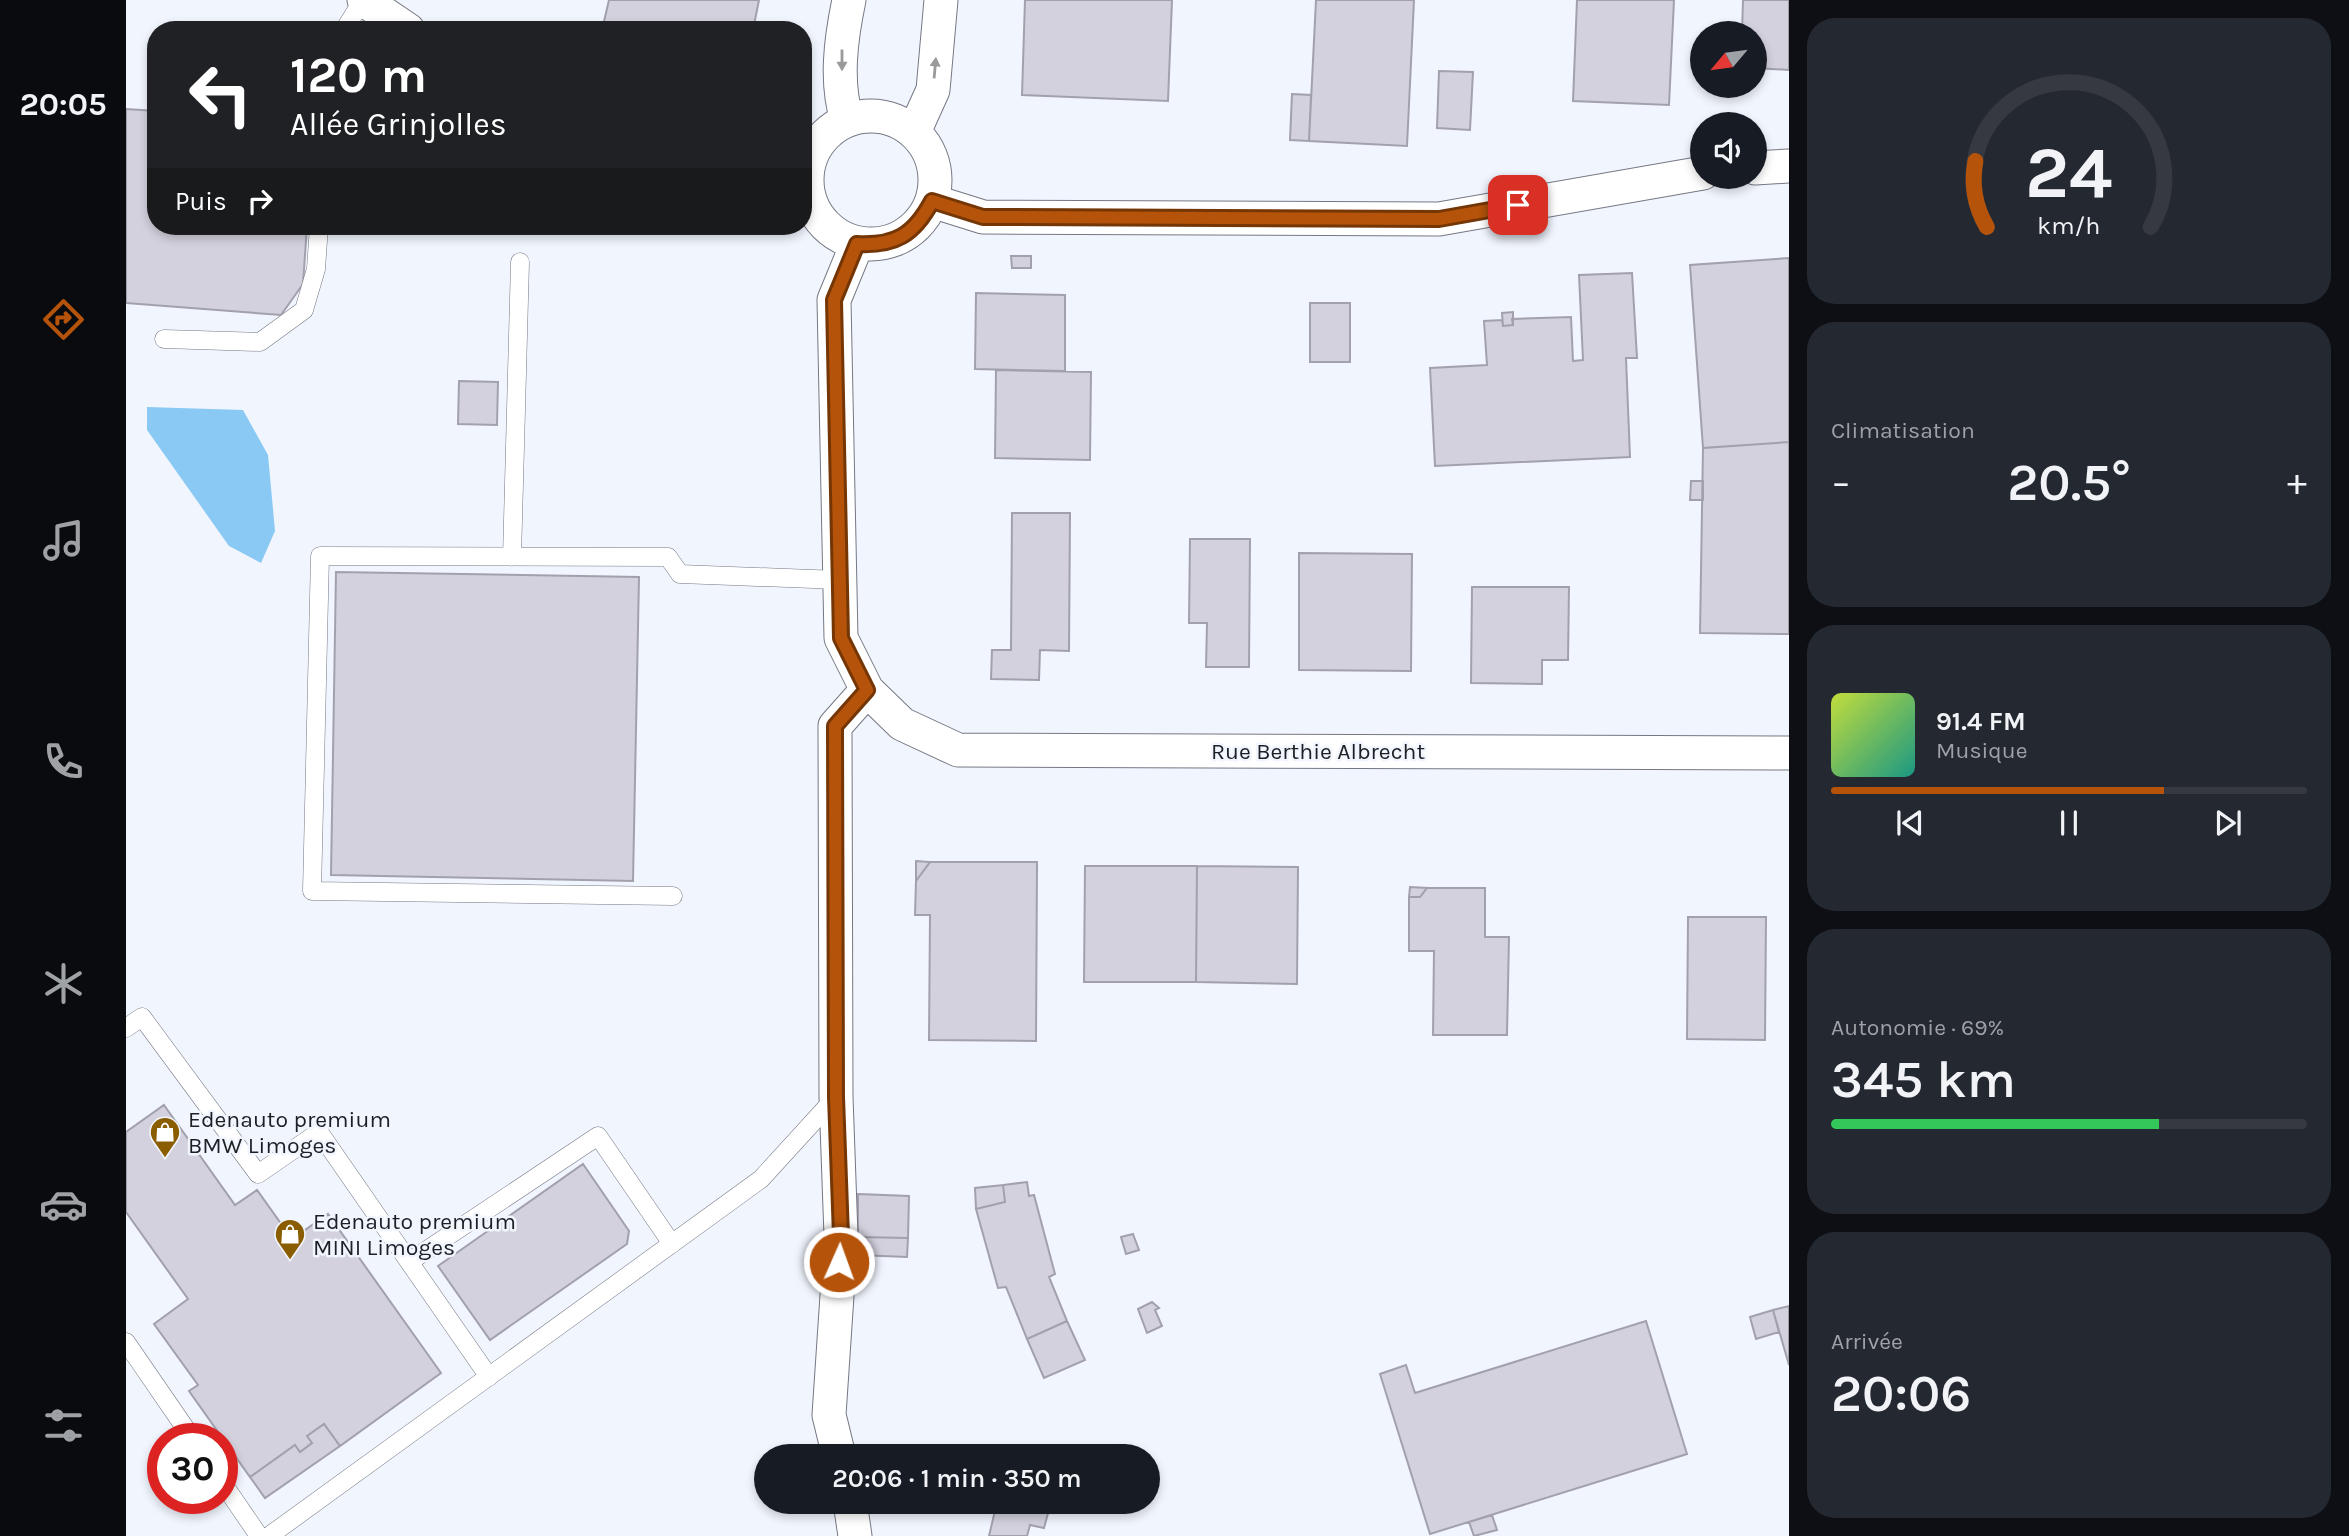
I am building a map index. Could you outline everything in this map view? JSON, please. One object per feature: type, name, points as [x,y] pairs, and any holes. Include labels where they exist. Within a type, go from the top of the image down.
[{"type":"street","points":[[363,0],[394,21]]},
{"type":"street","points":[[847,120],[842,105],[842,36],[849,0]]},
{"type":"street","points":[[914,132],[933,90],[941,0]]},
{"type":"street","points":[[812,154],[816,145],[829,130],[847,120],[882,116],[900,122],[914,132],[926,147],[933,164],[936,183],[932,201],[923,218],[910,232],[894,241],[875,245],[857,244],[838,235],[821,222],[812,207]]},
{"type":"street","points":[[1767,167],[1789,166]]},
{"type":"street","points":[[932,201],[983,217],[1439,219],[1690,175]]},
{"type":"street","name":"Rue Berthie Albrecht","points":[[857,244],[834,300],[841,638],[867,690],[902,724],[958,750],[1789,752]]},
{"type":"street","points":[[836,1444],[829,1415],[841,1236],[836,1097],[835,726],[867,690]]},
{"type":"street","points":[[852,1514],[855,1536]]},
{"type":"lane","points":[[350,21],[363,0]]},
{"type":"lane","points":[[164,339],[260,342],[304,310],[316,269],[318,235]]},
{"type":"lane","points":[[512,557],[520,262]]},
{"type":"lane","points":[[673,896],[312,891],[320,556],[668,557],[680,575],[839,580]]},
{"type":"lane","points":[[126,1028],[142,1017],[258,1174],[320,1132],[489,1377]]},
{"type":"lane","points":[[269,1536],[761,1179],[836,1097]]},
{"type":"lane","points":[[409,1262],[598,1136],[672,1244]]},
{"type":"lane","points":[[126,1342],[182,1423]]},
{"type":"lane","points":[[238,1505],[259,1536]]},
{"type":"water","points":[[147,407],[243,410],[268,455],[275,531],[261,563],[229,546],[147,430]]},
{"type":"building","points":[[609,0],[759,0],[755,21],[604,21]]},
{"type":"building","points":[[1025,0],[1172,0],[1168,101],[1022,95]]},
{"type":"building","points":[[1316,0],[1414,0],[1407,146],[1309,141]]},
{"type":"building","points":[[1577,0],[1674,0],[1669,105],[1573,101]]},
{"type":"building","points":[[1743,0],[1789,0],[1789,70],[1768,69],[1768,21],[1742,21]]},
{"type":"building","points":[[1439,71],[1473,72],[1470,130],[1437,128]]},
{"type":"building","points":[[1292,94],[1311,95],[1309,141],[1290,140]]},
{"type":"building","points":[[126,109],[147,110],[147,235],[306,235],[303,284],[281,315],[126,303]]},
{"type":"building","points":[[1011,256],[1031,256],[1031,268],[1012,268]]},
{"type":"building","points":[[1789,258],[1789,442],[1703,448],[1690,265]]},
{"type":"building","points":[[1632,273],[1637,358],[1626,358],[1630,457],[1435,466],[1430,368],[1487,365],[1484,321],[1502,320],[1503,326],[1513,325],[1512,319],[1571,317],[1573,361],[1583,360],[1579,275]]},
{"type":"building","points":[[976,293],[1065,295],[1065,371],[975,369]]},
{"type":"building","points":[[1310,303],[1350,303],[1350,362],[1310,362]]},
{"type":"building","points":[[1513,312],[1513,325],[1503,326],[1502,313]]},
{"type":"building","points":[[996,370],[1091,372],[1090,460],[995,458]]},
{"type":"building","points":[[459,381],[498,382],[497,425],[458,424]]},
{"type":"building","points":[[1789,442],[1789,634],[1700,633],[1703,448]]},
{"type":"building","points":[[1691,481],[1703,481],[1703,500],[1690,500]]},
{"type":"building","points":[[1012,513],[1070,513],[1069,651],[1040,650],[1039,680],[991,679],[992,650],[1011,650]]},
{"type":"building","points":[[1190,539],[1250,539],[1249,667],[1206,667],[1207,623],[1189,623]]},
{"type":"building","points":[[1299,553],[1412,554],[1411,671],[1299,670]]},
{"type":"building","points":[[336,572],[639,577],[633,881],[331,875]]},
{"type":"building","points":[[1472,587],[1569,587],[1568,660],[1542,660],[1542,684],[1471,683]]},
{"type":"building","points":[[916,861],[930,862],[916,881]]},
{"type":"building","points":[[930,862],[1037,862],[1036,1041],[929,1040],[930,915],[915,915],[916,881]]},
{"type":"building","points":[[1085,866],[1197,866],[1196,982],[1084,982]]},
{"type":"building","points":[[1197,866],[1298,867],[1297,984],[1196,982]]},
{"type":"building","points":[[1410,887],[1427,888],[1420,897],[1409,897]]},
{"type":"building","points":[[1427,888],[1485,888],[1485,937],[1509,937],[1507,1035],[1433,1035],[1434,951],[1409,951],[1409,897],[1420,897]]},
{"type":"building","points":[[1688,917],[1766,917],[1765,1040],[1687,1039]]},
{"type":"building","points":[[164,1105],[235,1205],[257,1190],[292,1239],[328,1214],[441,1373],[340,1446],[324,1424],[307,1436],[312,1443],[300,1452],[295,1445],[250,1477],[238,1460],[238,1423],[212,1423],[189,1391],[198,1385],[154,1324],[188,1299],[126,1212],[126,1132]]},
{"type":"building","points":[[583,1164],[629,1231],[627,1244],[490,1340],[438,1266]]},
{"type":"building","points":[[1027,1182],[1029,1196],[1034,1195],[1055,1274],[1049,1277],[1067,1321],[1027,1339],[1006,1287],[998,1288],[976,1209],[1005,1202],[1003,1185]]},
{"type":"building","points":[[1003,1185],[1005,1202],[976,1209],[975,1188]]},
{"type":"building","points":[[858,1194],[909,1196],[908,1238],[858,1237]]},
{"type":"building","points":[[1133,1234],[1139,1250],[1126,1254],[1121,1237]]},
{"type":"building","points":[[858,1237],[908,1238],[907,1257],[857,1255]]},
{"type":"building","points":[[1152,1302],[1159,1308],[1155,1310],[1162,1326],[1147,1333],[1138,1309]]},
{"type":"building","points":[[1789,1306],[1789,1365],[1773,1310]]},
{"type":"building","points":[[1773,1310],[1779,1332],[1756,1339],[1750,1317]]},
{"type":"building","points":[[1067,1321],[1085,1360],[1044,1378],[1027,1339]]},
{"type":"building","points":[[1646,1321],[1687,1454],[1430,1534],[1380,1374],[1406,1365],[1415,1393]]},
{"type":"building","points":[[324,1424],[340,1446],[265,1498],[250,1477],[295,1445],[300,1452],[312,1443],[307,1436]]},
{"type":"building","points":[[994,1514],[1048,1514],[1044,1528],[1030,1525],[1027,1536],[989,1536]]},
{"type":"building","points":[[1492,1515],[1497,1530],[1474,1536],[1469,1522]]},
{"type":"place","name":"Edenauto premium BMW Limoges","points":[[165,1159]]},
{"type":"place","name":"Edenauto premium MINI Limoges","points":[[290,1261]]},
{"type":"route","points":[[839,1262],[841,1236],[836,1097],[835,726],[867,690],[841,638],[834,300],[857,244],[875,245],[894,241],[910,232],[923,218],[932,201],[983,217],[1439,219],[1518,205]]}]
